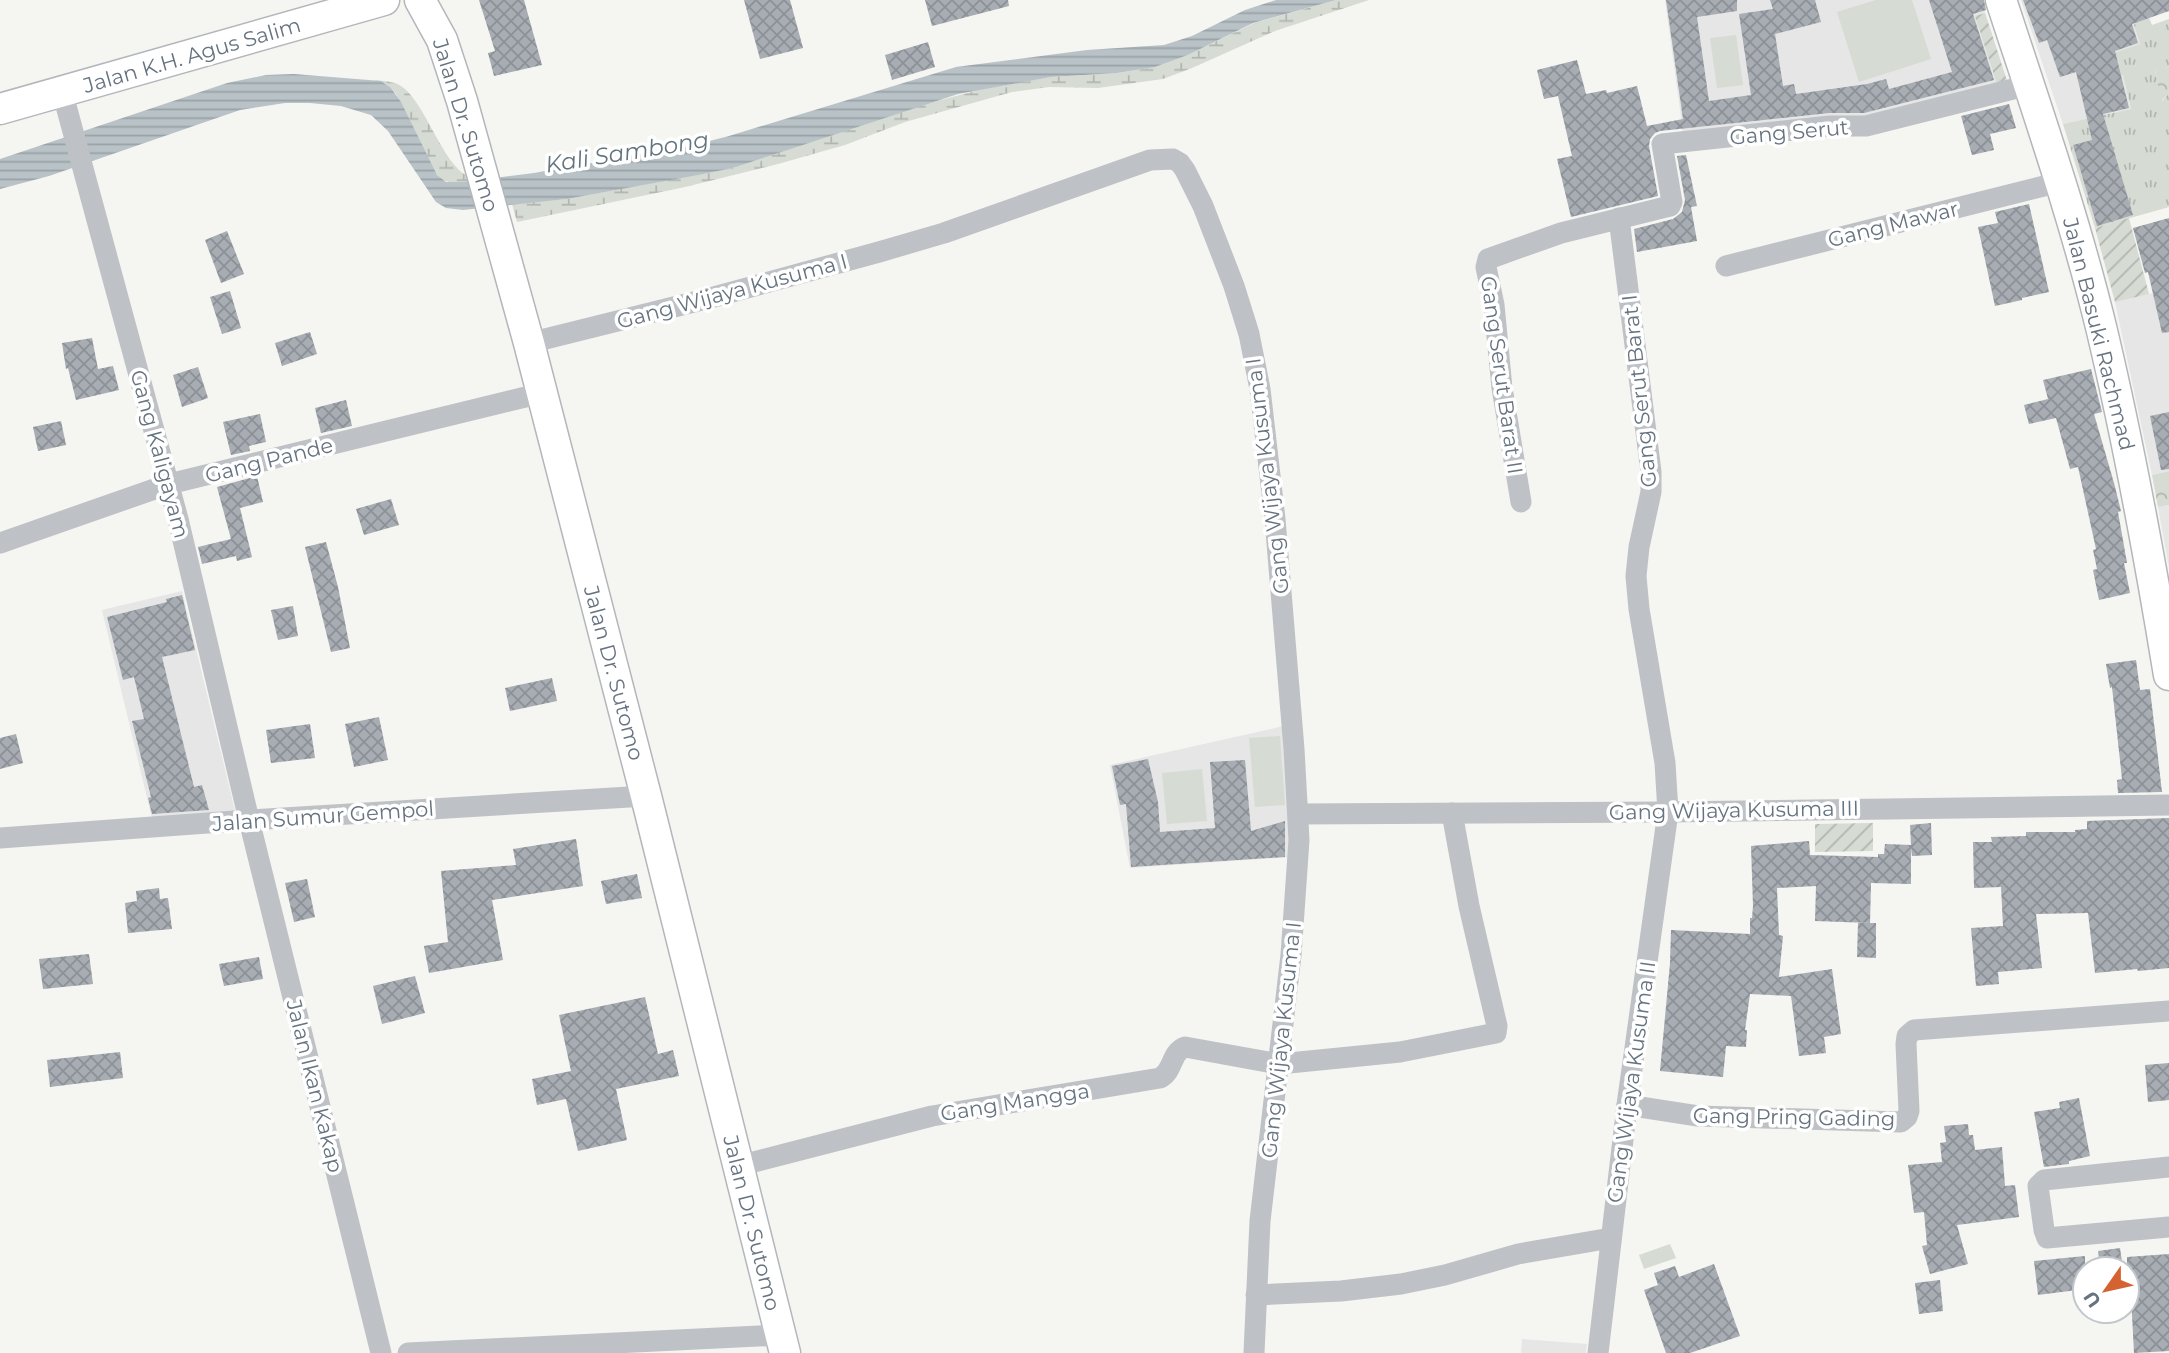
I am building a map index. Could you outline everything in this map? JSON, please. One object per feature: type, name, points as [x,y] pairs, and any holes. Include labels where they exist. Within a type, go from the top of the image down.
[{"type":"main road","name":"Jalan K.H. Agus Salim","points":[[0,109],[384,0]]},
{"type":"main road","name":"Jalan Dr. Sutomo","points":[[420,0],[442,40],[463,101],[529,343],[646,796],[782,1344]]},
{"type":"main road","name":"Jalan Basuki Rachmad","points":[[2001,0],[2060,183],[2116,392],[2165,625],[2169,675]]},
{"type":"street","name":"Gang Serut","points":[[1619,218],[1671,205],[1662,144],[1830,126],[1866,125],[2029,85]]},
{"type":"street","name":"Gang Kaligayam","points":[[62,91],[169,484],[249,820]]},
{"type":"street","name":"Gang Wijaya Kusuma I","points":[[529,343],[710,298],[944,233],[1150,160],[1178,161],[1194,186],[1234,286],[1249,334],[1260,389],[1275,519],[1299,814],[1297,893],[1261,1221],[1254,1353]]},
{"type":"street","name":"Gang Mawar","points":[[1726,266],[2060,183]]},
{"type":"street","name":"Gang Serut Barat II","points":[[1521,502],[1504,401],[1494,305],[1486,262],[1492,256],[1531,243],[1619,218]]},
{"type":"street","name":"Gang Serut Barat I","points":[[1619,218],[1652,483],[1637,559],[1637,589],[1665,763],[1668,812]]},
{"type":"street","name":"Gang Pande","points":[[0,542],[169,484],[542,393]]},
{"type":"street","name":"Jalan Sumur Gempol","points":[[0,838],[646,796]]},
{"type":"street","name":"Gang Wijaya Kusuma III","points":[[1299,814],[2169,805]]},
{"type":"street","name":"Gang Wijaya Kusuma II","points":[[1598,1353],[1627,1105],[1668,812]]},
{"type":"street","points":[[1279,1064],[1400,1052],[1497,1031],[1469,906],[1452,813]]},
{"type":"street","name":"Jalan Ikan Kakap","points":[[249,820],[381,1353]]},
{"type":"street","name":"Gang Pring Gading","points":[[1627,1105],[1698,1116],[1901,1122],[1909,1111],[1906,1044],[1907,1036],[1913,1030],[2169,1011]]},
{"type":"street","name":"Gang Mangga","points":[[738,1166],[932,1116],[1160,1078],[1168,1073],[1177,1052],[1185,1047],[1279,1064]]},
{"type":"street","points":[[2169,1167],[2044,1180],[2038,1186],[2044,1230],[2048,1238],[2169,1227]]},
{"type":"street","points":[[1256,1295],[1341,1292],[1401,1284],[1445,1275],[1518,1254],[1611,1238]]},
{"type":"street","points":[[408,1353],[782,1344]]},
{"type":"shaded area","points":[[1276,0],[1336,0],[1253,23],[1188,55],[1155,67],[1117,73],[1051,77],[958,94],[733,168],[567,199],[463,210],[446,208],[436,202],[388,131],[371,115],[341,106],[310,103],[285,103],[240,110],[49,176],[0,189],[0,159],[227,83],[266,75],[294,74],[381,81],[391,88],[401,102],[437,175],[446,182],[461,182],[534,173],[690,146],[956,67],[1087,50],[1164,45],[1192,36],[1245,10]]},
{"type":"shaded area","points":[[1665,0],[1981,0],[2008,84],[1869,121],[1684,139]]},
{"type":"shaded area","points":[[2021,0],[2136,0],[2140,44],[2123,75],[2131,109],[2063,124]]},
{"type":"shaded area","points":[[2169,289],[2169,471],[2152,475],[2115,302]]},
{"type":"shaded area","points":[[2169,505],[2169,568],[2158,507]]},
{"type":"shaded area","points":[[182,591],[238,823],[155,831],[102,610]]},
{"type":"shaded area","points":[[1284,726],[1292,857],[1130,868],[1110,765]]},
{"type":"shaded area","points":[[1522,1339],[1587,1344],[1586,1353],[1521,1353]]},
{"type":"green space","points":[[1336,0],[1369,0],[1275,31],[1163,79],[1098,88],[1049,87],[1012,92],[905,122],[845,145],[778,164],[685,187],[517,222],[512,204],[567,199],[733,168],[929,103],[983,89],[1051,77],[1117,73],[1155,67],[1188,55],[1254,23]]},
{"type":"green space","points":[[1876,0],[1912,0],[1931,59],[1859,82],[1837,12]]},
{"type":"green space","points":[[1985,13],[2008,84],[1998,87],[1975,16]]},
{"type":"green space","points":[[2147,13],[2152,25],[2169,19],[2169,67],[2155,70],[2162,101],[2169,93],[2169,207],[2095,228],[2063,124],[2131,109],[2123,75],[2115,77],[2108,55],[2140,44],[2132,18]]},
{"type":"green space","points":[[1736,35],[1743,85],[1717,88],[1710,38]]},
{"type":"green space","points":[[2169,67],[2169,93],[2161,101],[2155,69]]},
{"type":"green space","points":[[374,80],[398,84],[410,94],[461,172],[475,178],[504,177],[453,183],[442,180],[434,171],[396,94],[391,88]]},
{"type":"green space","points":[[2129,218],[2149,294],[2115,302],[2095,228]]},
{"type":"green space","points":[[2169,471],[2169,505],[2158,507],[2152,475]]},
{"type":"green space","points":[[1280,736],[1285,805],[1255,807],[1249,738]]},
{"type":"green space","points":[[1202,769],[1207,821],[1167,824],[1162,773]]},
{"type":"green space","points":[[1873,823],[1873,851],[1815,852],[1815,824]]},
{"type":"green space","points":[[1670,1244],[1676,1258],[1644,1269],[1639,1255]]},
{"type":"building","points":[[479,0],[524,0],[542,65],[494,76],[488,53],[495,51]]},
{"type":"building","points":[[744,0],[790,0],[803,48],[760,59]]},
{"type":"building","points":[[925,0],[1008,0],[1009,6],[932,26]]},
{"type":"building","points":[[1666,0],[1737,0],[1737,11],[1697,17],[1709,101],[1751,95],[1739,14],[1773,9],[1770,0],[1815,0],[1821,22],[1775,34],[1783,86],[1794,84],[1796,94],[1886,79],[1889,89],[1952,72],[1929,0],[1984,0],[1986,10],[1973,14],[1994,80],[1864,113],[1829,113],[1660,131],[1650,139],[1649,146],[1658,196],[1571,217],[1557,159],[1572,156],[1558,96],[1544,99],[1537,70],[1577,60],[1586,94],[1606,90],[1607,93],[1637,86],[1647,126],[1683,119]]},
{"type":"building","points":[[2023,0],[2169,0],[2169,11],[2132,24],[2138,43],[2115,51],[2129,108],[2103,114],[2133,215],[2097,226],[2073,145],[2092,140],[2076,72],[2060,77],[2047,40],[2039,43]]},
{"type":"building","points":[[928,42],[935,67],[892,80],[885,55]]},
{"type":"building","points":[[2009,104],[2016,128],[1990,134],[1994,150],[1972,155],[1961,116]]},
{"type":"building","points":[[1686,155],[1697,206],[1691,207],[1697,241],[1637,252],[1634,229],[1673,219],[1682,212],[1685,200],[1677,156]]},
{"type":"building","points":[[2029,204],[2049,292],[1995,306],[1978,227],[1998,223],[1995,212]]},
{"type":"building","points":[[2169,218],[2169,332],[2162,333],[2148,272],[2145,273],[2133,228]]},
{"type":"building","points":[[227,231],[244,274],[221,283],[205,240]]},
{"type":"building","points":[[230,291],[241,328],[222,334],[210,297]]},
{"type":"building","points":[[310,332],[317,354],[282,366],[275,343]]},
{"type":"building","points":[[92,338],[98,369],[113,366],[119,390],[76,400],[68,368],[66,369],[62,343]]},
{"type":"building","points":[[198,367],[208,398],[182,407],[173,375]]},
{"type":"building","points":[[2091,369],[2102,412],[2094,414],[2121,511],[2118,512],[2130,593],[2099,600],[2093,570],[2097,569],[2093,550],[2096,549],[2078,467],[2070,469],[2056,418],[2029,424],[2024,405],[2048,399],[2043,380]]},
{"type":"building","points":[[346,400],[352,426],[321,433],[315,408]]},
{"type":"building","points":[[2169,412],[2169,469],[2161,470],[2150,416]]},
{"type":"building","points":[[260,414],[266,442],[249,446],[250,451],[231,455],[223,422]]},
{"type":"building","points":[[61,421],[66,445],[38,451],[33,427]]},
{"type":"building","points":[[257,476],[263,502],[240,508],[252,557],[237,561],[236,556],[202,564],[198,547],[231,539],[217,487]]},
{"type":"building","points":[[391,499],[399,525],[364,535],[356,509]]},
{"type":"building","points":[[326,542],[350,648],[331,652],[305,547]]},
{"type":"building","points":[[182,595],[195,650],[162,657],[194,787],[202,785],[209,810],[152,814],[148,798],[151,797],[132,721],[144,719],[134,677],[123,680],[107,617],[167,602],[166,599]]},
{"type":"building","points":[[293,606],[298,636],[278,640],[271,610]]},
{"type":"building","points":[[2136,660],[2140,690],[2150,689],[2162,792],[2118,793],[2117,780],[2122,779],[2112,687],[2110,688],[2106,664]]},
{"type":"building","points":[[552,678],[557,701],[510,711],[505,688]]},
{"type":"building","points":[[379,717],[388,760],[354,767],[345,724]]},
{"type":"building","points":[[310,724],[315,758],[271,763],[266,730]]},
{"type":"building","points":[[16,734],[23,763],[0,769],[0,738]]},
{"type":"building","points":[[1148,759],[1158,802],[1160,832],[1215,828],[1210,762],[1245,760],[1251,831],[1285,821],[1285,857],[1131,867],[1126,804],[1120,805],[1112,766]]},
{"type":"building","points":[[2169,818],[2169,968],[2095,973],[2088,913],[2036,914],[2042,968],[1998,972],[1999,984],[1976,986],[1971,928],[2003,926],[2001,887],[1974,888],[1973,842],[1992,842],[1991,837],[2026,836],[2026,832],[2075,832],[2087,829],[2087,821]]},
{"type":"building","points":[[1931,823],[1932,855],[1912,856],[1911,848],[1911,884],[1871,883],[1870,923],[1815,921],[1816,886],[1777,888],[1779,935],[1783,936],[1779,977],[1832,969],[1841,1034],[1824,1037],[1826,1053],[1799,1056],[1791,996],[1750,994],[1745,1030],[1746,1047],[1726,1046],[1723,1077],[1660,1071],[1671,930],[1750,934],[1753,906],[1751,846],[1809,841],[1810,855],[1878,857],[1878,854],[1884,854],[1885,844],[1911,845],[1910,825]]},
{"type":"building","points":[[576,839],[583,886],[492,900],[503,960],[429,973],[424,946],[448,942],[441,871],[516,865],[513,849]]},
{"type":"building","points":[[637,874],[642,898],[606,904],[601,881]]},
{"type":"building","points":[[307,879],[315,917],[294,922],[285,883]]},
{"type":"building","points":[[159,888],[160,899],[168,898],[172,929],[128,933],[125,903],[137,901],[136,891]]},
{"type":"building","points":[[1858,923],[1876,923],[1876,958],[1857,957]]},
{"type":"building","points":[[89,954],[93,984],[43,989],[39,959]]},
{"type":"building","points":[[259,957],[263,979],[224,986],[219,964]]},
{"type":"building","points":[[415,976],[425,1013],[382,1024],[373,986]]},
{"type":"building","points":[[645,997],[658,1054],[673,1050],[679,1076],[616,1089],[627,1140],[578,1151],[566,1099],[537,1105],[532,1079],[571,1071],[559,1015]]},
{"type":"building","points":[[120,1052],[123,1078],[50,1087],[47,1060]]},
{"type":"building","points":[[2169,1063],[2169,1100],[2148,1102],[2145,1065]]},
{"type":"building","points":[[2079,1098],[2090,1156],[2069,1161],[2069,1164],[2044,1167],[2034,1112],[2060,1108],[2059,1102]]},
{"type":"building","points":[[1968,1124],[1975,1150],[2002,1147],[2005,1186],[2015,1185],[2019,1217],[1957,1225],[1968,1264],[1930,1274],[1922,1246],[1927,1245],[1924,1212],[1914,1213],[1908,1165],[1942,1162],[1940,1143],[1946,1142],[1944,1126]]},
{"type":"building","points":[[2120,1248],[2121,1255],[2098,1255],[2098,1251]]},
{"type":"building","points":[[2169,1254],[2169,1351],[2134,1353],[2133,1325],[2141,1325],[2141,1256]]},
{"type":"building","points":[[2071,1257],[2071,1291],[2038,1295],[2034,1261]]},
{"type":"building","points":[[1714,1264],[1740,1336],[1690,1353],[1666,1353],[1644,1290],[1658,1285],[1654,1273],[1675,1266],[1679,1277]]},
{"type":"building","points":[[1940,1280],[1943,1311],[1919,1314],[1915,1283]]},
{"type":"water label","name":"Kali Sambong","points":[[627,152]]}]
